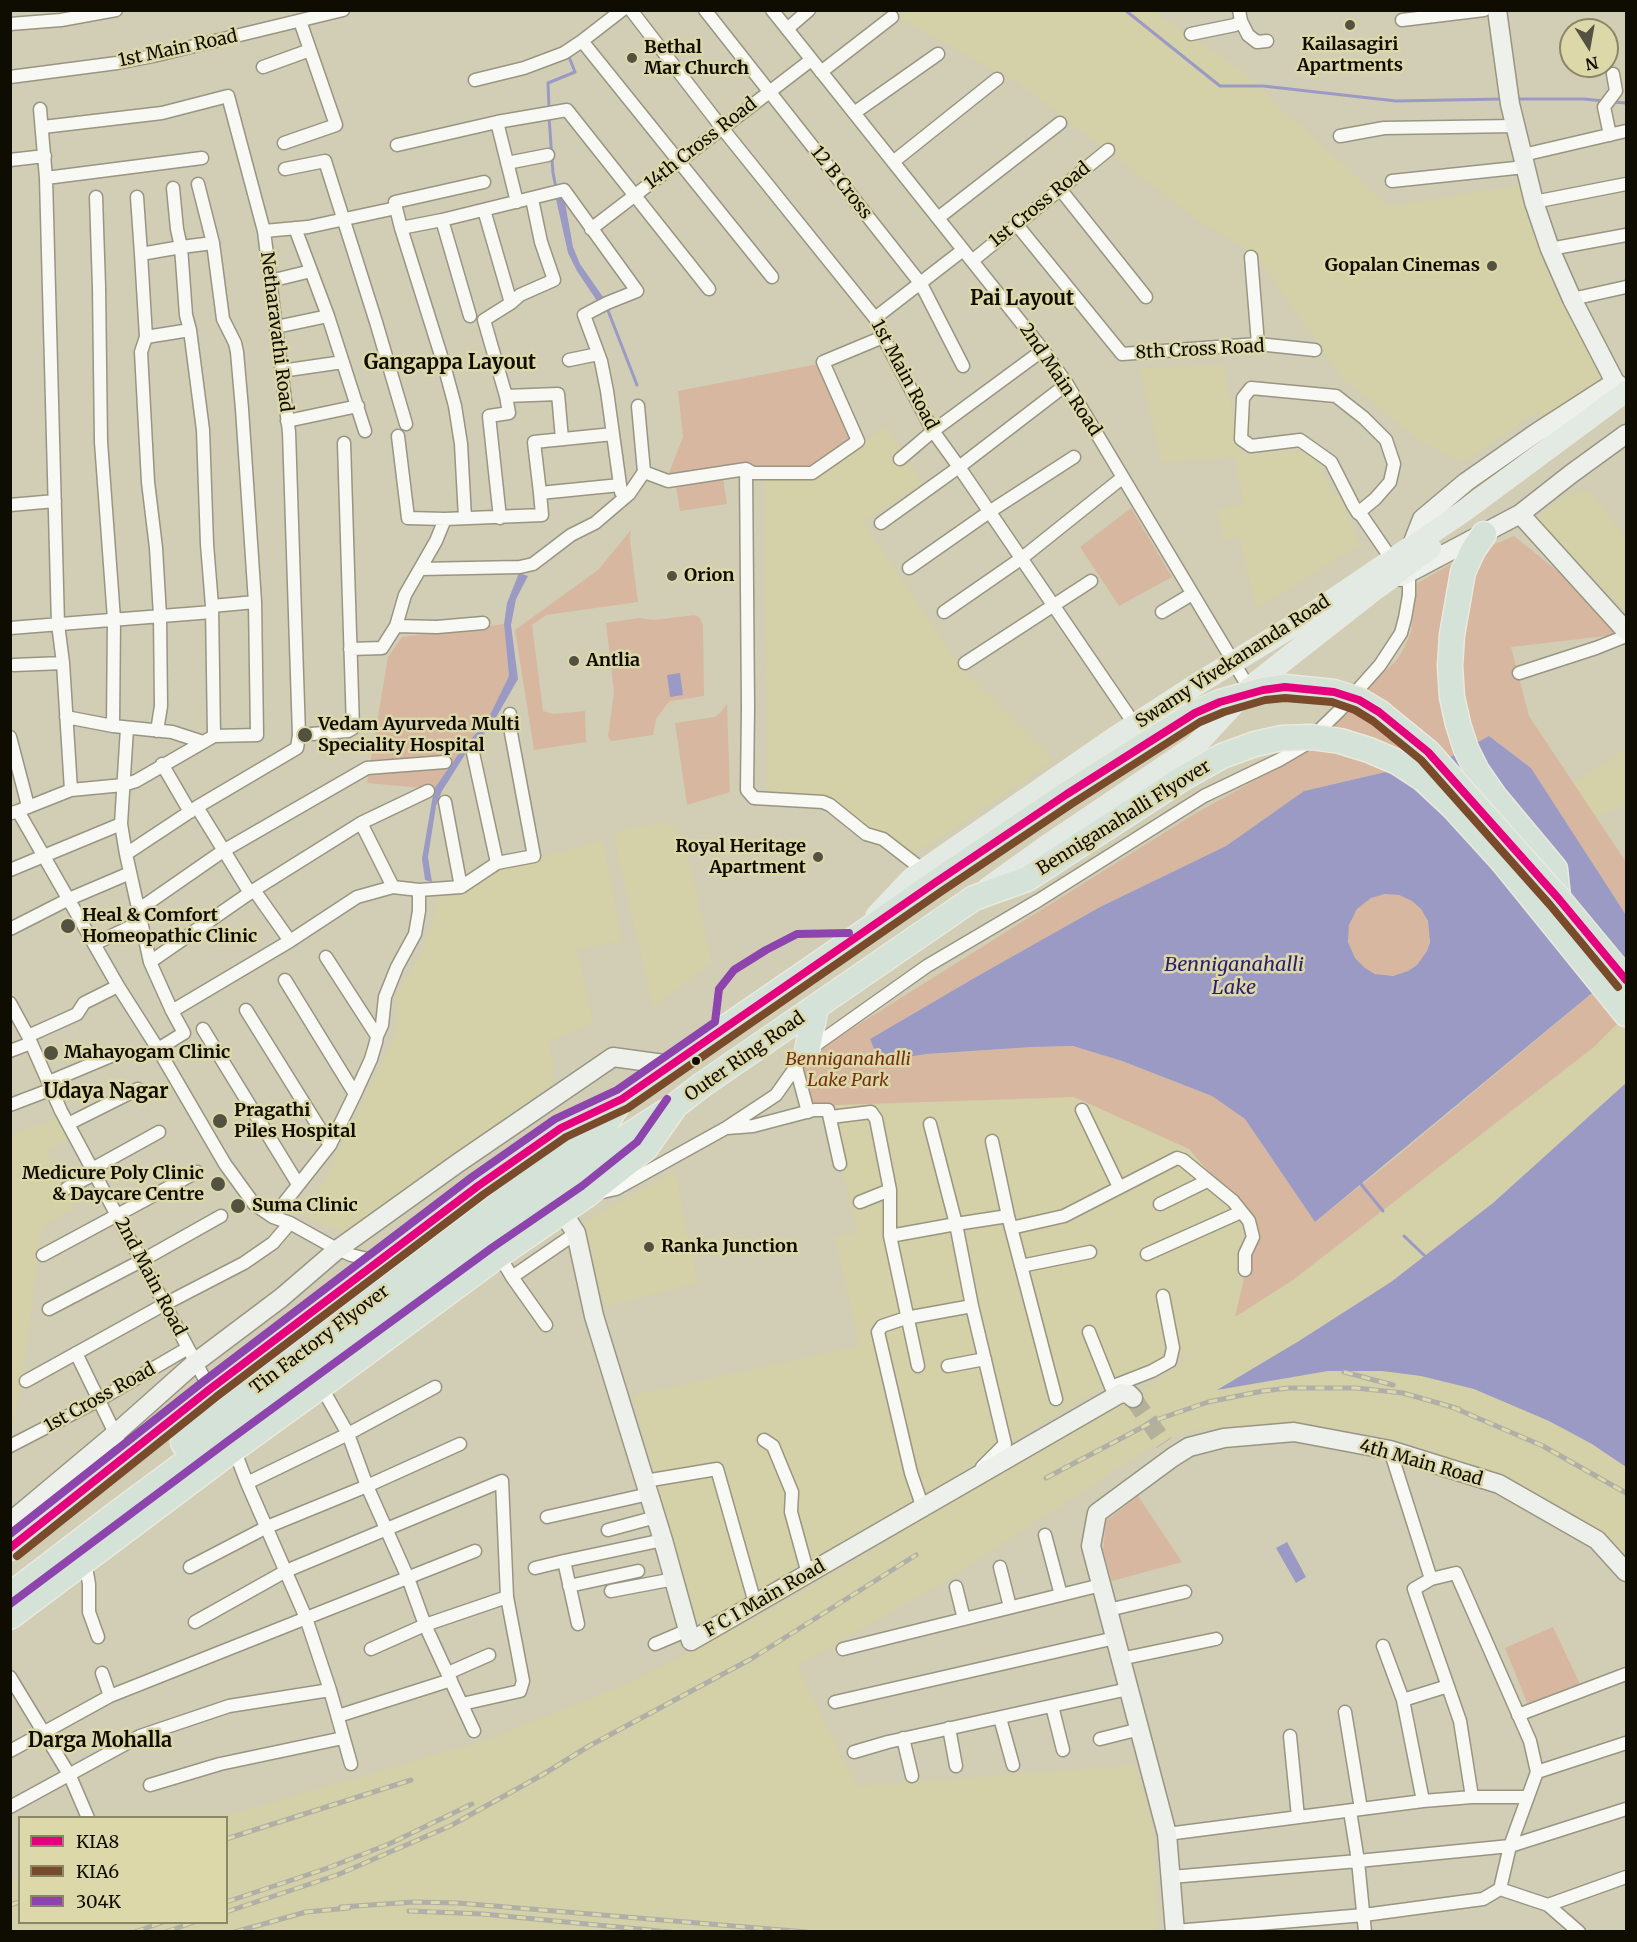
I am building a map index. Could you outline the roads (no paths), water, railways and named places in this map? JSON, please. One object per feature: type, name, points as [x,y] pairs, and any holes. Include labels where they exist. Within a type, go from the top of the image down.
[{"type":"highway","points":[[1484,534],[1473,550],[1464,572],[1450,650],[1452,697],[1466,749],[1477,771],[1495,797],[1555,869],[1558,898]]},
{"type":"highway","points":[[929,876],[1196,714],[1220,702],[1284,687],[1334,692],[1359,700],[1379,712],[1428,752],[1558,898],[1626,980]]},
{"type":"highway","name":"Benniganahalli Flyover","points":[[974,898],[1027,879],[1183,778],[1222,756],[1255,744],[1282,738],[1311,737],[1340,741],[1396,762],[1423,779],[1452,806],[1503,862],[1626,1014]]},
{"type":"highway","name":"Outer Ring Road","points":[[10,1548],[210,1389],[478,1186],[561,1128],[622,1099],[849,944],[929,876]]},
{"type":"highway","name":"Outer Ring Road","points":[[10,1617],[499,1255],[588,1194],[645,1149],[676,1105],[702,1085],[974,898]]},
{"type":"highway","points":[[802,1059],[816,1007]]},
{"type":"highway","name":"Tin Factory Flyover","points":[[10,1574],[606,1123],[622,1099]]},
{"type":"highway","name":"Tin Factory Flyover","points":[[10,1595],[609,1148],[676,1105]]},
{"type":"main road","name":"Swamy Vivekananda Road","points":[[929,876],[1135,725],[1301,621],[1464,511],[1623,388]]},
{"type":"main road","name":"Swamy Vivekananda Road","points":[[974,898],[1196,745],[1249,688],[1374,590],[1626,407]]},
{"type":"street","points":[[10,24],[61,20],[116,10]]},
{"type":"street","name":"1st Main Road","points":[[10,77],[153,56],[300,21],[322,13],[343,10]]},
{"type":"street","points":[[475,80],[524,68],[564,53],[622,10]]},
{"type":"street","name":"1st Main Road","points":[[631,10],[722,128],[875,318],[933,431],[1135,725]]},
{"type":"street","name":"12 B Cross","points":[[705,10],[921,284],[963,366]]},
{"type":"street","name":"2nd Main Road","points":[[772,10],[1043,350],[1067,384],[1249,688]]},
{"type":"street","points":[[787,29],[809,10]]},
{"type":"street","points":[[1402,20],[1484,10]]},
{"type":"street","points":[[1497,10],[1498,54],[1534,202],[1550,249],[1572,299],[1623,388]]},
{"type":"street","points":[[1191,34],[1235,25],[1240,16]]},
{"type":"street","points":[[1240,16],[1248,35],[1257,42],[1267,41]]},
{"type":"street","points":[[821,72],[892,17]]},
{"type":"street","points":[[284,143],[336,125],[300,21]]},
{"type":"street","points":[[582,41],[772,277]]},
{"type":"street","points":[[263,67],[310,51]]},
{"type":"street","points":[[854,113],[938,54]]},
{"type":"street","name":"14th Cross Road","points":[[591,229],[811,60]]},
{"type":"street","points":[[1610,135],[1606,103],[1616,91],[1614,78]]},
{"type":"street","points":[[893,162],[997,79]]},
{"type":"street","points":[[43,127],[162,113],[228,96],[264,231]]},
{"type":"street","points":[[40,109],[46,178],[58,624],[63,663],[71,790]]},
{"type":"street","points":[[397,146],[497,122],[567,110],[709,289]]},
{"type":"street","points":[[497,122],[517,202]]},
{"type":"street","points":[[938,218],[1060,123]]},
{"type":"street","points":[[1340,136],[1384,128],[1516,126]]},
{"type":"street","points":[[1392,181],[1524,161],[1626,131]]},
{"type":"street","name":"1st Cross Road","points":[[972,261],[1108,150]]},
{"type":"street","points":[[507,163],[548,154]]},
{"type":"street","points":[[10,160],[45,156]]},
{"type":"street","points":[[46,178],[202,158]]},
{"type":"street","points":[[285,169],[325,161],[406,424]]},
{"type":"street","name":"Netharavathi Road","points":[[299,735],[287,421],[264,231],[295,228],[396,208],[395,202],[484,182]]},
{"type":"street","points":[[66,717],[209,739],[257,735],[255,602],[237,352],[223,319],[213,243],[198,184]]},
{"type":"street","points":[[1534,202],[1626,184]]},
{"type":"street","points":[[173,188],[181,247],[186,315],[203,430],[212,609],[209,739]]},
{"type":"street","points":[[1060,189],[1146,297]]},
{"type":"street","points":[[401,228],[559,191],[591,229],[637,291],[584,315],[598,354],[607,391],[621,492],[629,494]]},
{"type":"street","points":[[136,196],[146,337],[141,352],[141,364],[148,482],[156,548],[160,616],[161,706],[157,731]]},
{"type":"street","points":[[96,197],[101,442],[114,619],[113,726]]},
{"type":"street","points":[[500,518],[489,416],[509,413],[484,320],[520,295],[554,280],[541,242],[532,199]]},
{"type":"street","points":[[396,208],[455,406],[461,444],[465,518]]},
{"type":"street","points":[[484,210],[511,303]]},
{"type":"street","points":[[442,220],[470,316]]},
{"type":"street","name":"8th Cross Road","points":[[1017,225],[1122,354],[1258,344],[1315,350]]},
{"type":"street","points":[[295,228],[328,316],[365,431]]},
{"type":"street","points":[[1550,249],[1626,235]]},
{"type":"street","points":[[141,254],[213,243]]},
{"type":"street","points":[[875,318],[963,250]]},
{"type":"street","points":[[1251,257],[1258,344]]},
{"type":"street","points":[[270,281],[311,271]]},
{"type":"street","points":[[1572,299],[1626,287]]},
{"type":"street","points":[[276,327],[328,316]]},
{"type":"street","points":[[146,337],[190,330]]},
{"type":"street","points":[[644,472],[668,481],[746,470],[753,473],[812,473],[858,441],[823,362],[883,337]]},
{"type":"street","points":[[900,459],[933,431],[1043,350]]},
{"type":"street","points":[[569,360],[598,354]]},
{"type":"street","points":[[281,372],[343,362]]},
{"type":"street","points":[[881,523],[959,467],[1067,384]]},
{"type":"street","points":[[1358,513],[1390,482],[1394,464],[1386,440],[1364,418],[1336,396],[1251,388],[1243,398],[1241,439],[1251,446],[1300,440],[1331,462],[1358,513],[1392,560]]},
{"type":"street","points":[[506,396],[558,394],[562,439]]},
{"type":"street","points":[[287,421],[358,406]]},
{"type":"street","points":[[420,569],[520,567],[533,564],[571,536],[595,523],[629,494],[644,472],[638,406]]},
{"type":"street","points":[[398,436],[408,518],[445,519],[542,515],[534,441],[613,434]]},
{"type":"street","points":[[1374,590],[1409,574],[1520,514],[1626,434]]},
{"type":"street","points":[[126,854],[193,810],[297,748],[299,735],[348,731],[353,728],[344,443]]},
{"type":"street","points":[[909,568],[1074,457]]},
{"type":"street","points":[[746,470],[747,790],[754,798],[823,802],[830,805],[866,834],[883,839],[929,876]]},
{"type":"street","points":[[944,612],[1022,558],[1122,478]]},
{"type":"street","points":[[540,493],[620,485]]},
{"type":"street","points":[[10,505],[55,501]]},
{"type":"street","points":[[1519,674],[1596,648],[1626,634],[1520,514]]},
{"type":"street","points":[[350,649],[382,648],[396,626],[405,595],[436,542],[445,519]]},
{"type":"street","points":[[588,1194],[616,1189],[726,1128],[776,1095],[802,1059],[927,966],[1059,888],[1204,796],[1303,746],[1339,711],[1380,665],[1401,633],[1409,595],[1409,574]]},
{"type":"street","points":[[965,663],[1091,581]]},
{"type":"street","points":[[1162,612],[1192,594]]},
{"type":"street","points":[[10,628],[160,616],[255,602]]},
{"type":"street","points":[[396,626],[437,627],[483,623]]},
{"type":"street","points":[[14,664],[63,663]]},
{"type":"street","points":[[172,1011],[290,941],[357,897],[393,887],[425,890],[461,887],[497,863],[534,856],[510,714]]},
{"type":"street","points":[[127,728],[121,824],[126,854],[150,962],[184,1033],[158,1049]]},
{"type":"street","points":[[10,737],[19,810],[42,856],[225,1164],[254,1204],[273,1217],[290,1223],[351,1255],[380,1262]]},
{"type":"street","points":[[19,810],[71,790],[123,785],[136,781],[209,739]]},
{"type":"street","points":[[473,753],[497,863]]},
{"type":"street","points":[[94,944],[139,916],[223,851],[367,768],[445,762]]},
{"type":"street","points":[[162,764],[252,892],[290,941]]},
{"type":"street","points":[[150,962],[252,892],[362,823],[428,791]]},
{"type":"street","points":[[445,802],[461,887]]},
{"type":"street","points":[[362,823],[393,887]]},
{"type":"street","points":[[10,870],[121,824]]},
{"type":"street","points":[[10,929],[69,899],[130,873]]},
{"type":"street","points":[[273,1217],[330,1145],[355,1094],[371,1059],[376,1036],[382,1025],[385,997],[397,967],[415,933],[425,890]]},
{"type":"street","points":[[326,957],[376,1036]]},
{"type":"street","points":[[285,980],[355,1094]]},
{"type":"street","points":[[12,1047],[77,1014],[84,1003],[118,986]]},
{"type":"street","name":"2nd Main Road","points":[[10,1003],[68,1124],[210,1389]]},
{"type":"street","points":[[246,1010],[330,1145]]},
{"type":"street","points":[[204,1029],[298,1184]]},
{"type":"street","points":[[10,1105],[118,1053]]},
{"type":"street","points":[[10,1522],[116,1434],[192,1355],[281,1298],[338,1249],[613,1057],[671,1065]]},
{"type":"street","points":[[802,1059],[807,1113]]},
{"type":"street","points":[[68,1124],[138,1089]]},
{"type":"street","points":[[726,1128],[753,1126],[819,1110],[828,1110],[840,1164]]},
{"type":"street","points":[[1082,1110],[1119,1187]]},
{"type":"street","points":[[831,1117],[871,1112],[876,1119],[890,1190],[890,1236],[918,1366]]},
{"type":"street","points":[[930,1124],[956,1224],[972,1306],[1005,1444],[972,1478]]},
{"type":"street","points":[[67,1188],[159,1132]]},
{"type":"street","points":[[992,1142],[1009,1222],[1056,1399]]},
{"type":"street","points":[[890,1236],[956,1224],[1009,1222],[1064,1216],[1177,1158],[1183,1160],[1233,1201],[1249,1221],[1253,1237],[1245,1254],[1245,1270]]},
{"type":"street","points":[[43,1255],[197,1172]]},
{"type":"street","points":[[1160,1204],[1207,1181]]},
{"type":"street","points":[[860,1202],[890,1190]]},
{"type":"street","points":[[1147,1254],[1241,1212]]},
{"type":"street","name":"F C I Main Road","points":[[562,1213],[576,1233],[594,1316],[692,1641],[1121,1393],[1133,1390]]},
{"type":"street","points":[[49,1309],[220,1216]]},
{"type":"street","points":[[26,1381],[244,1263],[273,1243],[290,1223]]},
{"type":"street","points":[[512,1277],[576,1233]]},
{"type":"street","points":[[1021,1266],[1090,1252]]},
{"type":"street","points":[[499,1255],[546,1325]]},
{"type":"street","points":[[1089,1332],[1111,1387],[1133,1390],[1170,1361],[1173,1348],[1163,1296]]},
{"type":"street","points":[[923,1508],[911,1473],[878,1332],[882,1326],[906,1318],[972,1306]]},
{"type":"street","points":[[76,1353],[126,1456]]},
{"type":"street","name":"1st Cross Road","points":[[10,1446],[192,1355]]},
{"type":"street","points":[[948,1366],[985,1359]]},
{"type":"street","points":[[321,1386],[348,1434],[367,1486],[408,1578],[424,1624],[474,1731]]},
{"type":"street","points":[[247,1483],[348,1434],[435,1387]]},
{"type":"street","name":"4th Main Road","points":[[1175,1931],[1167,1834],[1091,1546],[1097,1513],[1168,1450],[1224,1438],[1294,1432],[1390,1450],[1499,1485],[1597,1540],[1626,1572]]},
{"type":"street","points":[[764,1440],[773,1446],[792,1492],[791,1512],[808,1574]]},
{"type":"street","points":[[190,1566],[267,1527],[367,1486],[460,1444]]},
{"type":"street","points":[[234,1449],[306,1618],[351,1764]]},
{"type":"street","points":[[1390,1450],[1431,1579]]},
{"type":"street","points":[[547,1517],[717,1469],[755,1604]]},
{"type":"street","points":[[195,1622],[286,1571],[502,1481],[507,1597],[523,1680],[520,1691],[462,1704]]},
{"type":"street","points":[[608,1530],[656,1517]]},
{"type":"street","points":[[1045,1535],[1061,1595]]},
{"type":"street","points":[[535,1568],[663,1540]]},
{"type":"street","points":[[10,1751],[45,1734],[110,1696],[475,1551]]},
{"type":"street","points":[[85,1561],[89,1584],[89,1612],[98,1637]]},
{"type":"street","points":[[564,1561],[578,1623]]},
{"type":"street","points":[[1000,1567],[1010,1607]]},
{"type":"street","points":[[569,1586],[638,1571]]},
{"type":"street","points":[[1175,1931],[1364,1915],[1483,1899],[1500,1889],[1510,1846],[1537,1772],[1530,1741],[1456,1573],[1431,1579],[1414,1589],[1460,1721],[1472,1797]]},
{"type":"street","points":[[611,1591],[674,1578]]},
{"type":"street","points":[[843,1649],[1101,1584]]},
{"type":"street","points":[[956,1587],[964,1619]]},
{"type":"street","points":[[1108,1610],[1185,1592]]},
{"type":"street","points":[[371,1648],[424,1624],[507,1597]]},
{"type":"street","points":[[655,1644],[688,1630]]},
{"type":"street","points":[[835,1702],[1115,1638]]},
{"type":"street","points":[[1120,1659],[1216,1639]]},
{"type":"street","points":[[1383,1646],[1403,1700],[1423,1801]]},
{"type":"street","points":[[338,1716],[450,1677],[489,1655]]},
{"type":"street","points":[[102,1673],[110,1696]]},
{"type":"street","points":[[1518,1714],[1626,1674]]},
{"type":"street","points":[[10,1677],[70,1776],[87,1816]]},
{"type":"street","points":[[1403,1700],[1448,1686]]},
{"type":"street","points":[[854,1752],[903,1738],[1128,1689]]},
{"type":"street","points":[[10,1807],[140,1736],[229,1706],[330,1690]]},
{"type":"street","points":[[1052,1706],[1063,1750]]},
{"type":"street","points":[[1345,1712],[1356,1810],[1358,1862],[1365,1932]]},
{"type":"street","points":[[1000,1718],[1013,1765]]},
{"type":"street","points":[[949,1728],[956,1766]]},
{"type":"street","points":[[1100,1739],[1140,1729]]},
{"type":"street","points":[[1290,1736],[1298,1817]]},
{"type":"street","points":[[150,1785],[219,1764],[343,1738]]},
{"type":"street","points":[[903,1738],[912,1776]]},
{"type":"street","points":[[1537,1772],[1626,1743]]},
{"type":"street","points":[[1167,1834],[1423,1801],[1472,1797],[1528,1797]]},
{"type":"street","points":[[1171,1877],[1358,1862],[1510,1846],[1626,1809]]},
{"type":"street","points":[[1548,1905],[1626,1877]]},
{"type":"street","points":[[1500,1889],[1548,1905],[1575,1931]]},
{"type":"water","points":[[564,197],[573,247],[580,264],[603,297],[597,301],[568,253],[556,199]]},
{"type":"water","points":[[519,573],[528,576],[516,599],[511,625],[518,679],[490,728],[466,753],[442,791],[436,806],[428,857],[432,882],[425,880],[422,859],[434,789],[462,749],[487,721],[509,676],[504,624],[507,603]]},
{"type":"water","points":[[680,673],[683,695],[670,697],[667,675]]},
{"type":"water","name":"Benniganahalli Lake","points":[[1489,736],[1531,768],[1626,915],[1626,965],[1315,1222],[1245,1119],[1212,1096],[1122,1061],[1073,1046],[927,1054],[887,1060],[875,1051],[870,1039],[1100,907],[1226,846],[1304,791],[1450,757]],"holes":[[[1385,894],[1399,895],[1412,901],[1421,909],[1428,921],[1430,942],[1427,951],[1417,965],[1408,971],[1393,976],[1375,974],[1355,958],[1348,942],[1349,925],[1357,909],[1371,898]]]},
{"type":"water","points":[[1626,1083],[1626,1467],[1592,1444],[1549,1421],[1474,1389],[1421,1376],[1382,1371],[1328,1371],[1217,1390],[1391,1282],[1493,1203]]},
{"type":"water","points":[[1287,1542],[1306,1577],[1296,1583],[1276,1548]]},
{"type":"waterway","points":[[1125,10],[1220,86],[1263,86],[1396,101],[1502,99]]},
{"type":"waterway","points":[[549,108],[548,83],[575,72],[569,57]]},
{"type":"waterway","points":[[1515,99],[1604,101]]},
{"type":"waterway","points":[[1613,102],[1626,103]]},
{"type":"waterway","points":[[549,117],[556,188]]},
{"type":"waterway","points":[[607,308],[637,385]]},
{"type":"waterway","points":[[1360,1183],[1383,1211]]},
{"type":"waterway","points":[[1404,1236],[1426,1257]]},
{"type":"tunnel","points":[[1133,1398],[1164,1443]]},
{"type":"railway","points":[[1344,1372],[1393,1385]]},
{"type":"railway","points":[[1046,1478],[1156,1420],[1208,1402],[1263,1391],[1289,1388],[1356,1388],[1403,1393],[1459,1409]]},
{"type":"railway","points":[[1452,1407],[1543,1446],[1626,1493]]},
{"type":"railway","points":[[228,1911],[337,1875],[450,1826],[589,1746],[751,1659],[916,1555]]},
{"type":"railway","points":[[228,1838],[411,1780]]},
{"type":"railway","points":[[228,1901],[325,1869],[389,1844],[472,1804]]},
{"type":"railway","points":[[341,1907],[414,1902],[458,1903],[806,1932]]},
{"type":"railway","points":[[10,1905],[18,1903]]},
{"type":"railway","points":[[235,1932],[306,1912],[349,1908]]},
{"type":"railway","points":[[409,1911],[483,1914],[670,1932]]},
{"type":"railway","points":[[135,1932],[157,1924]]},
{"type":"railway","points":[[166,1932],[188,1924]]},
{"type":"place","name":"Kailasagiri Apartments","points":[[1350,25]]},
{"type":"place","name":"Bethal Mar Church","points":[[632,58]]},
{"type":"place","name":"Gopalan Cinemas","points":[[1492,266]]},
{"type":"place","name":"Orion","points":[[672,576]]},
{"type":"place","name":"Antlia","points":[[574,661]]},
{"type":"place","name":"Vedam Ayurveda Multi Speciality Hospital","points":[[305,735]]},
{"type":"place","name":"Royal Heritage Apartment","points":[[818,857]]},
{"type":"place","name":"Heal & Comfort Homeopathic Clinic","points":[[68,926]]},
{"type":"place","name":"Mahayogam Clinic","points":[[51,1053]]},
{"type":"place","name":"Pragathi Piles Hospital","points":[[220,1121]]},
{"type":"place","name":"Medicure Poly Clinic & Daycare Centre","points":[[218,1184]]},
{"type":"place","name":"Suma Clinic","points":[[238,1206]]},
{"type":"place","name":"Ranka Junction","points":[[649,1247]]},
{"type":"district","name":"Pai Layout","points":[[1022,299]]},
{"type":"district","name":"Gangappa Layout","points":[[450,363]]},
{"type":"district","name":"Udaya Nagar","points":[[106,1092]]},
{"type":"district","name":"Darga Mohalla","points":[[100,1741]]},
{"type":"park label","name":"Benniganahalli Lake Park","points":[[848,1070]]}]
